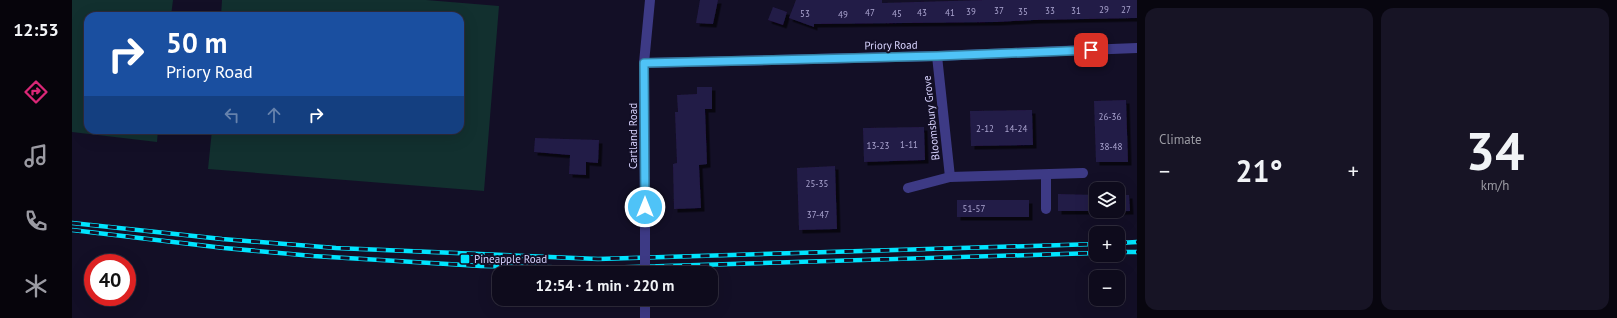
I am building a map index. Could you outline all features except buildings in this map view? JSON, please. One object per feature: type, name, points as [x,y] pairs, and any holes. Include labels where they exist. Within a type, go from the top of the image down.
[{"type":"street","name":"Cartland Road","points":[[645,266],[644,63],[650,0]]},
{"type":"street","name":"Priory Road","points":[[644,63],[937,56],[1137,48]]},
{"type":"street","name":"Bloomsbury Grove","points":[[937,56],[950,177]]},
{"type":"street","points":[[908,188],[950,177],[1083,173]]},
{"type":"street","points":[[1046,175],[1046,209]]},
{"type":"street","points":[[645,306],[645,318]]},
{"type":"green space","points":[[72,0],[173,0],[172,12],[84,12],[84,133],[72,132]]},
{"type":"green space","points":[[222,0],[426,0],[499,6],[484,191],[208,169],[212,134],[464,134],[464,12],[221,12]]},
{"type":"green space","points":[[89,134],[158,134],[157,142]]},
{"type":"railway","points":[[72,223],[222,239],[336,248],[598,259],[1089,244]]},
{"type":"railway","points":[[72,230],[224,248],[313,256],[481,266],[600,268],[1089,253]]},
{"type":"railway","points":[[1125,243],[1137,242]]},
{"type":"railway","points":[[1125,252],[1137,252]]},
{"type":"place","name":"Pineapple Road","points":[[465,259]]},
{"type":"route","points":[[645,207],[644,63],[937,56],[1091,50]]}]
